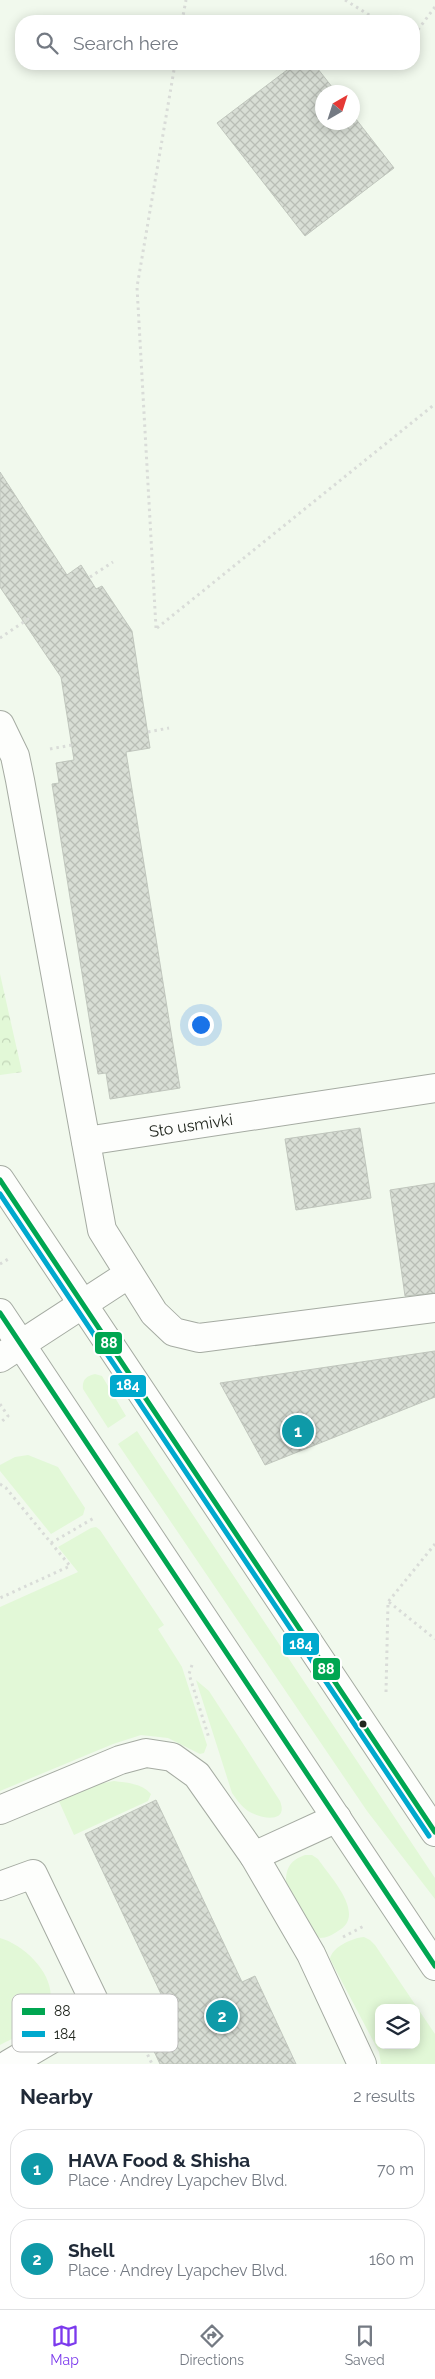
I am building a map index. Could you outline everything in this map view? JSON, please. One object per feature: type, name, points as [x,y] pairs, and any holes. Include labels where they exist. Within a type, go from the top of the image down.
[{"type":"main road","points":[[0,725],[15,756],[20,780],[102,1230],[154,1313],[174,1332],[199,1338],[435,1308]]},
{"type":"main road","name":"Sto usmivki","points":[[86,1141],[435,1088]]},
{"type":"main road","points":[[0,1180],[435,1832]]},
{"type":"main road","points":[[10,1351],[129,1274]]},
{"type":"main road","points":[[0,1313],[10,1351],[337,1818],[435,1966]]},
{"type":"main road","points":[[0,1810],[120,1760],[146,1753],[172,1757],[197,1775],[254,1856],[311,1954],[362,2064]]},
{"type":"main road","points":[[254,1856],[337,1818]]},
{"type":"main road","points":[[0,1886],[33,1874],[91,1994]]},
{"type":"main road","points":[[9,2064],[29,2052]]},
{"type":"path","points":[[183,15],[186,0]]},
{"type":"path","points":[[345,0],[369,15]]},
{"type":"path","points":[[420,26],[435,7]]},
{"type":"path","points":[[174,70],[137,287],[156,628],[435,404]]},
{"type":"path","points":[[90,577],[113,562]]},
{"type":"path","points":[[0,638],[31,617]]},
{"type":"path","points":[[148,732],[170,728]]},
{"type":"path","points":[[0,1404],[8,1416],[0,1423]]},
{"type":"path","points":[[0,1484],[6,1488],[70,1566],[0,1598]]},
{"type":"path","points":[[51,1543],[101,1514]]},
{"type":"path","points":[[385,1698],[388,1602],[435,1544]]},
{"type":"path","points":[[388,1602],[435,1640]]},
{"type":"path","points":[[194,1656],[189,1674],[211,1745]]},
{"type":"path","points":[[338,1939],[369,1923]]},
{"type":"green space","points":[[0,974],[22,1072],[0,1075]]},
{"type":"green space","points":[[95,1374],[102,1376],[126,1416],[108,1428],[83,1389],[85,1379]]},
{"type":"green space","points":[[137,1431],[435,1878],[435,1899],[367,1811],[118,1444]]},
{"type":"green space","points":[[28,1455],[58,1467],[85,1508],[83,1515],[51,1534],[0,1471],[0,1465],[15,1457]]},
{"type":"green space","points":[[96,1527],[100,1530],[164,1625],[158,1629],[182,1667],[207,1745],[204,1753],[200,1754],[168,1738],[141,1735],[113,1744],[0,1791],[0,1607],[78,1572],[58,1547]]},
{"type":"green space","points":[[196,1680],[209,1691],[280,1801],[281,1813],[277,1816],[272,1818],[253,1814],[241,1805],[232,1793]]},
{"type":"green space","points":[[114,1781],[134,1784],[147,1790],[151,1794],[148,1801],[74,1835],[58,1799],[88,1786]]},
{"type":"green space","points":[[305,1855],[312,1855],[318,1859],[338,1886],[348,1906],[349,1916],[346,1924],[329,1936],[320,1938],[317,1936],[286,1882],[290,1865],[296,1859]]},
{"type":"green space","points":[[364,1937],[370,1940],[415,2004],[375,2004],[375,2044],[330,1959],[338,1947],[348,1941]]},
{"type":"green space","points":[[0,1938],[24,1950],[34,1960],[43,1971],[49,1983],[51,1994],[12,1994],[12,2039],[0,2045]]},
{"type":"green space","points":[[420,2012],[435,2034],[435,2064],[381,2064],[377,2049],[420,2049]]},
{"type":"building","points":[[287,70],[319,70],[330,85],[315,85],[315,130],[360,130],[360,124],[394,168],[305,236],[217,123]]},
{"type":"building","points":[[0,472],[67,575],[81,565],[96,589],[102,586],[132,631],[150,748],[126,752],[180,1088],[110,1099],[106,1073],[98,1074],[52,784],[59,783],[56,763],[74,760],[61,677],[0,587]]},
{"type":"building","points":[[360,1128],[371,1198],[296,1210],[285,1139]]},
{"type":"building","points":[[435,1183],[435,1293],[405,1296],[390,1190]]},
{"type":"building","points":[[435,1351],[435,1397],[265,1465],[220,1383]]},
{"type":"building","points":[[156,1800],[242,1982],[255,1976],[296,2064],[160,2064],[154,2052],[178,2052],[178,1994],[161,1994],[85,1834]]},
{"type":"transit line","name":"88","points":[[0,1180],[435,1832]]},
{"type":"transit line","name":"184","points":[[0,1194],[429,1836]]},
{"type":"transit line","name":"88","points":[[0,1313],[435,1966]]},
{"type":"place","name":"HAVA Food & Shisha","points":[[298,1431]]},
{"type":"place","name":"Shell","points":[[222,2016]]}]
